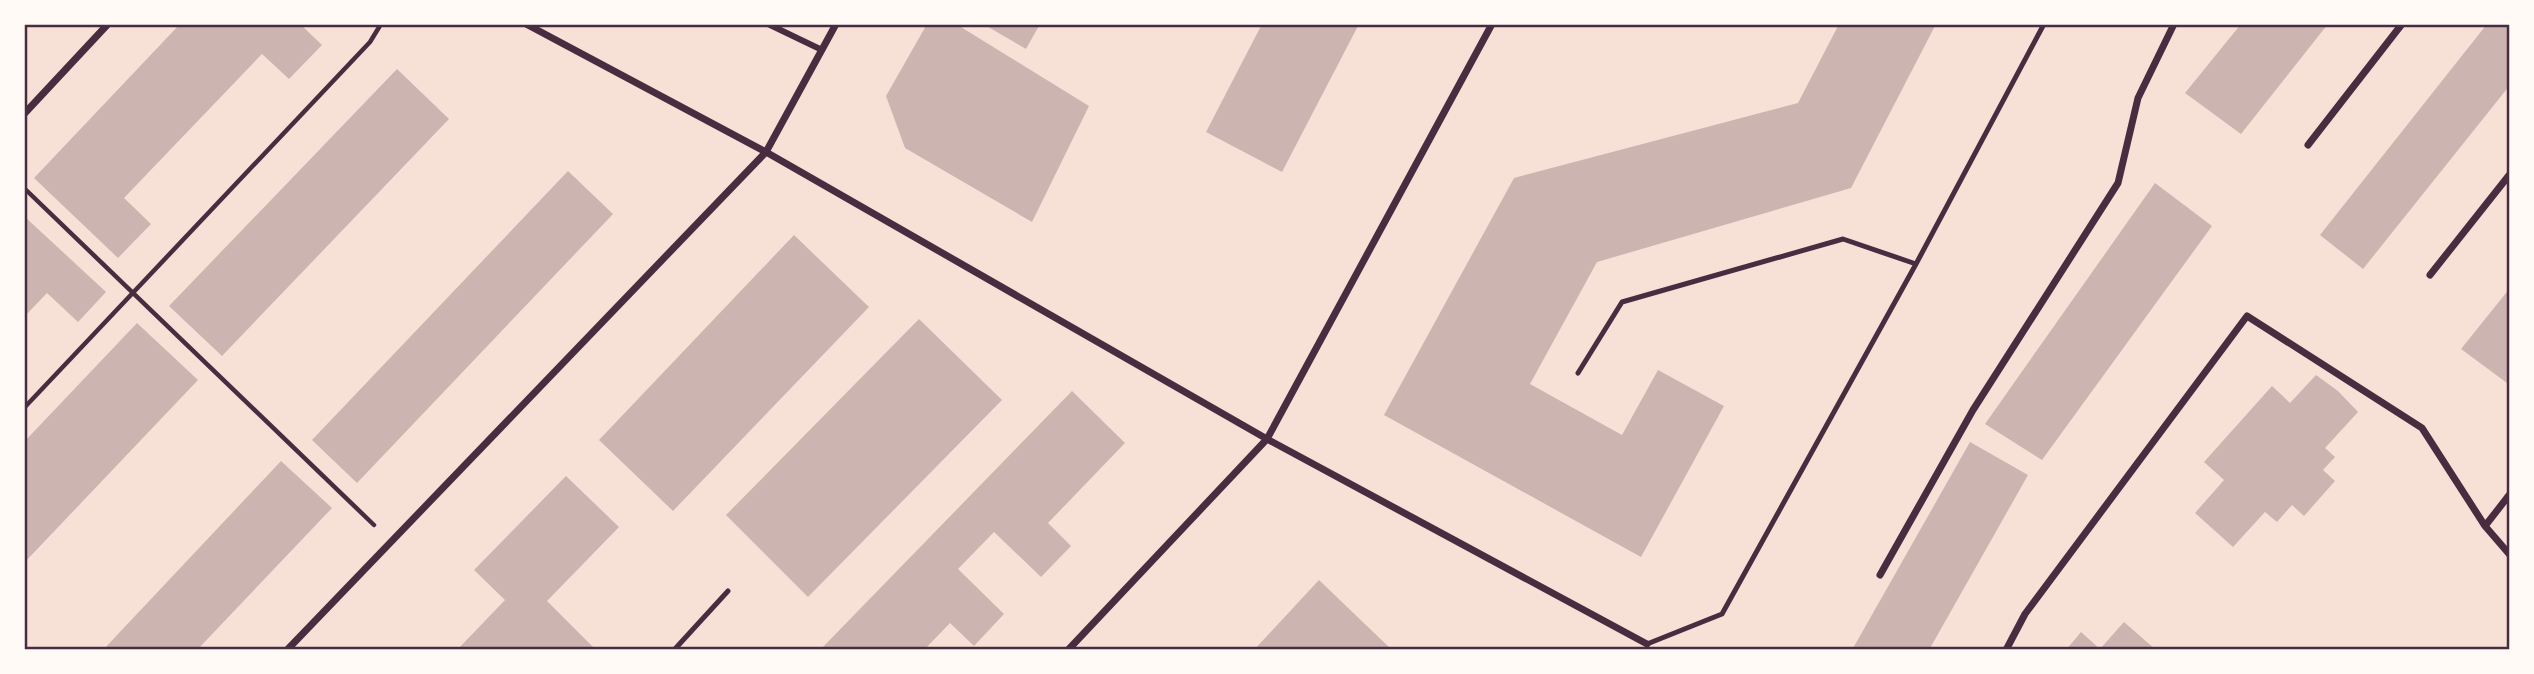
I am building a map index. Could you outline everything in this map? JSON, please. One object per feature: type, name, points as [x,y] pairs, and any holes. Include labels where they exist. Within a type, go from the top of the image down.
[{"type":"street","points":[[24,114],[108,24]]},
{"type":"street","points":[[526,24],[766,152],[1267,439],[1647,644]]},
{"type":"street","points":[[768,24],[822,50]]},
{"type":"street","points":[[287,649],[766,152],[836,24]]},
{"type":"street","points":[[1068,649],[1267,439],[1492,24]]},
{"type":"street","points":[[1880,575],[1973,410],[2118,183],[2138,98],[2174,24]]},
{"type":"street","points":[[2308,145],[2402,24]]},
{"type":"street","points":[[2430,275],[2510,174]]},
{"type":"street","points":[[2006,649],[2025,614],[2247,316],[2422,428],[2485,526],[2510,555]]},
{"type":"street","points":[[2485,526],[2510,494]]},
{"type":"lane","points":[[1647,644],[1722,614],[1916,264],[2044,24]]},
{"type":"lane","points":[[1578,373],[1622,302],[1843,239],[1916,264]]},
{"type":"lane","points":[[674,649],[728,592]]},
{"type":"path","points":[[24,408],[370,42],[381,24]]},
{"type":"path","points":[[24,188],[391,541]]},
{"type":"building","points":[[180,24],[300,24],[322,45],[289,79],[262,54],[124,198],[151,224],[118,258],[34,178]]},
{"type":"building","points":[[927,24],[956,24],[1089,106],[1032,222],[905,148],[886,96]]},
{"type":"building","points":[[983,24],[1040,24],[1026,49]]},
{"type":"building","points":[[1262,24],[1359,24],[1282,172],[1206,132]]},
{"type":"building","points":[[1839,24],[1936,24],[1851,188],[1597,262],[1530,384],[1622,435],[1658,370],[1724,406],[1641,557],[1384,415],[1514,178],[1798,103]]},
{"type":"building","points":[[2241,24],[2328,24],[2241,134],[2185,93]]},
{"type":"building","points":[[2487,24],[2510,24],[2510,85],[2363,269],[2320,235]]},
{"type":"building","points":[[397,69],[449,119],[222,356],[169,306]]},
{"type":"building","points":[[568,171],[613,214],[357,483],[312,440]]},
{"type":"building","points":[[2155,183],[2212,226],[2042,460],[1985,424]]},
{"type":"building","points":[[24,216],[106,292],[78,322],[47,293],[24,317]]},
{"type":"building","points":[[794,235],[869,307],[673,511],[599,440]]},
{"type":"building","points":[[2510,288],[2510,380],[2507,383],[2461,349]]},
{"type":"building","points":[[919,319],[1002,400],[808,597],[726,515]]},
{"type":"building","points":[[137,323],[198,380],[24,563],[24,442]]},
{"type":"building","points":[[2316,375],[2338,391],[2358,412],[2325,448],[2335,457],[2323,470],[2335,481],[2304,516],[2292,505],[2277,522],[2265,512],[2233,547],[2195,513],[2224,480],[2204,462],[2272,386],[2290,403]]},
{"type":"building","points":[[1072,391],[1125,443],[1048,523],[1071,546],[1041,577],[994,532],[958,569],[1004,614],[974,646],[950,623],[924,650],[820,650]]},
{"type":"building","points":[[1970,442],[2028,475],[1929,650],[1852,650]]},
{"type":"building","points":[[281,461],[332,508],[197,650],[103,650]]},
{"type":"building","points":[[566,476],[619,527],[547,601],[596,650],[457,650],[505,600],[474,570]]},
{"type":"building","points":[[1319,580],[1392,650],[1254,650]]},
{"type":"building","points":[[2124,622],[2156,650],[2066,650],[2081,632],[2100,649]]}]
